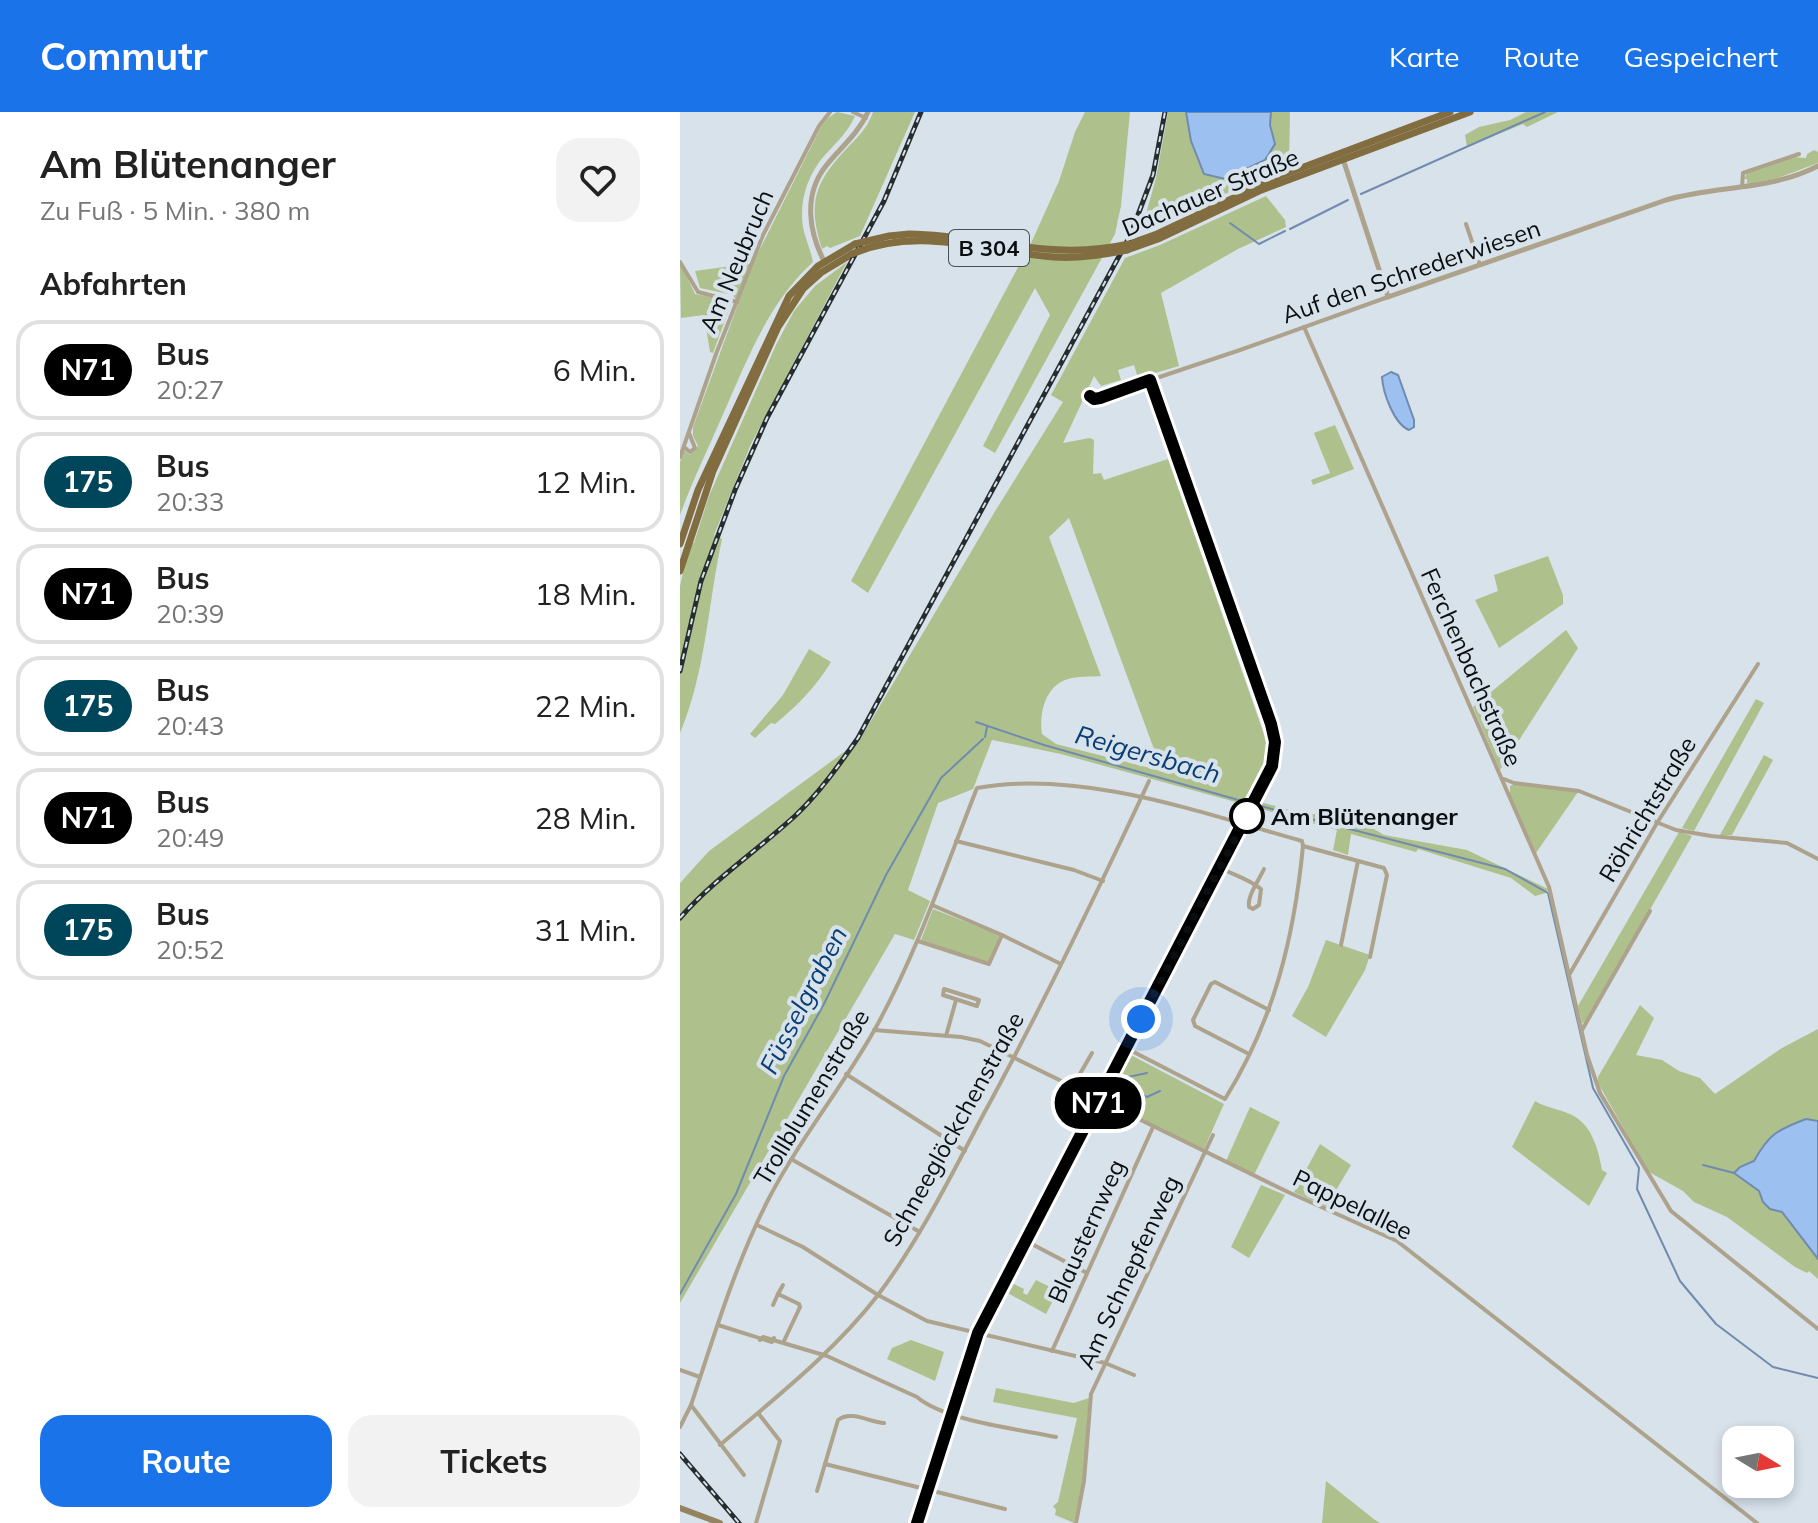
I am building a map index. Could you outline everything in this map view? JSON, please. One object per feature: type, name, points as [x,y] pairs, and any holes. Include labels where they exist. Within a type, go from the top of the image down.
[{"type":"main road","name":"Dachauer Straße","points":[[826,264],[890,241],[915,240],[1055,258],[1090,256],[1128,247],[1158,239],[1259,191],[1450,112]]},
{"type":"main road","name":"Dachauer Straße","points":[[1342,156],[1470,112]]},
{"type":"main road","name":"Dachauer Straße","points":[[685,528],[698,490],[774,323],[796,288],[855,244],[909,234],[1057,251],[1128,247]]},
{"type":"main road","name":"B 304","points":[[680,544],[685,528]]},
{"type":"main road","name":"B 304","points":[[680,571],[685,528]]},
{"type":"main road","points":[[680,1508],[720,1523]]},
{"type":"street","name":"Am Neubruch","points":[[680,457],[763,235],[812,138],[830,112]]},
{"type":"street","points":[[826,264],[811,224],[813,193],[821,173],[867,115],[853,112]]},
{"type":"street","points":[[1742,188],[1743,173],[1799,154]]},
{"type":"street","points":[[1342,156],[1388,297]]},
{"type":"street","name":"Auf den Schrederwiesen","points":[[1094,399],[1677,197],[1783,180],[1818,166]]},
{"type":"street","points":[[1466,224],[1480,265]]},
{"type":"street","points":[[680,262],[698,292],[737,302]]},
{"type":"street","name":"Ferchenbachstraße","points":[[1304,327],[1549,887],[1590,1069],[1600,1093],[1665,1204],[1818,1329]]},
{"type":"street","points":[[916,1523],[978,1333],[1272,766],[1275,742],[1271,724],[1150,380]]},
{"type":"street","name":"Am Neubruch","points":[[683,446],[690,452],[695,448],[689,430]]},
{"type":"street","name":"Röhrichtstraße","points":[[1569,975],[1657,823],[1758,664]]},
{"type":"street","points":[[1501,778],[1579,791],[1657,823],[1700,834],[1784,842],[1818,859]]},
{"type":"street","name":"Trollblumenstraße","points":[[680,1427],[691,1405],[743,1253],[791,1159],[874,1030],[918,941],[977,788],[1034,781],[1141,798]]},
{"type":"street","name":"Schneeglöckchenstraße","points":[[720,1445],[822,1355],[878,1295],[965,1151],[1062,964],[1149,781]]},
{"type":"street","points":[[1506,788],[1511,782]]},
{"type":"street","points":[[1126,1048],[1225,1099],[1269,1010],[1281,975],[1290,941],[1303,846],[1302,841],[1141,798]]},
{"type":"street","points":[[956,841],[1074,870],[1103,881]]},
{"type":"street","points":[[1303,846],[1384,868],[1387,875],[1370,957]]},
{"type":"street","points":[[1341,945],[1358,860]]},
{"type":"street","points":[[1220,868],[1257,885],[1261,892],[1259,905],[1253,909],[1248,901],[1257,885],[1264,869]]},
{"type":"street","points":[[932,905],[1062,964]]},
{"type":"street","points":[[1582,1030],[1650,911]]},
{"type":"street","points":[[918,941],[989,964],[1002,935]]},
{"type":"street","points":[[1249,1054],[1195,1026],[1193,1020],[1211,984],[1215,982],[1269,1010]]},
{"type":"street","points":[[944,989],[979,1000],[977,1006],[956,999],[943,995],[944,989]]},
{"type":"street","points":[[946,1036],[956,999]]},
{"type":"street","name":"Pappelallee","points":[[874,1030],[974,1039],[1288,1192],[1397,1241],[1757,1523]]},
{"type":"street","points":[[1072,1087],[1092,1053]]},
{"type":"street","points":[[846,1074],[965,1151]]},
{"type":"street","name":"Blausternweg","points":[[1052,1351],[1153,1127]]},
{"type":"street","name":"Am Schnepfenweg","points":[[1076,1523],[1084,1481],[1090,1398],[1213,1135]]},
{"type":"street","points":[[791,1159],[918,1231]]},
{"type":"street","points":[[757,1225],[828,1262],[878,1295],[930,1322],[1105,1363],[1134,1375]]},
{"type":"street","points":[[1026,1241],[1087,1273]]},
{"type":"street","points":[[773,1305],[783,1285]]},
{"type":"street","points":[[778,1294],[800,1307],[784,1342]]},
{"type":"street","points":[[718,1325],[760,1340],[763,1337],[774,1338],[822,1355],[888,1383],[917,1397],[927,1406],[951,1415],[1056,1437]]},
{"type":"street","points":[[680,1370],[700,1377]]},
{"type":"street","points":[[691,1405],[744,1475]]},
{"type":"street","points":[[756,1523],[780,1441],[758,1413]]},
{"type":"street","points":[[817,1491],[838,1420],[843,1416],[884,1423]]},
{"type":"street","points":[[825,1464],[1005,1509]]},
{"type":"green space","points":[[837,112],[855,116],[818,164],[808,182],[803,202],[802,222],[813,262],[783,296],[759,335],[680,515],[680,462],[684,450],[690,455],[698,446],[693,427],[738,304],[733,295],[700,288],[695,271],[753,263],[821,127]]},
{"type":"green space","points":[[873,112],[915,112],[860,236],[822,249],[815,218],[821,182],[863,131]]},
{"type":"green space","points":[[1085,112],[1130,112],[1121,206],[1115,234],[995,453],[983,446],[1050,315],[1035,288],[868,593],[851,581],[1032,241]]},
{"type":"green space","points":[[1168,112],[1186,112],[1191,141],[1275,144],[1270,125],[1271,112],[1290,112],[1289,165],[1141,232],[1156,178]]},
{"type":"green space","points":[[1526,112],[1558,112],[1527,127],[1523,124],[1467,147],[1465,135],[1479,127],[1510,120]]},
{"type":"green space","points":[[1814,150],[1818,152],[1818,163],[1775,179],[1747,183],[1744,179],[1747,173],[1793,157],[1806,158]]},
{"type":"green space","points":[[1266,196],[1285,220],[1286,227],[1238,249],[1161,293],[1179,366],[1138,378],[1134,365],[1118,370],[1121,380],[1101,386],[1094,376],[1063,443],[1094,440],[1093,474],[1101,473],[1104,480],[1168,459],[1267,743],[1264,765],[1246,798],[1304,814],[1362,814],[1374,829],[1384,835],[1467,850],[1548,889],[1546,893],[1535,896],[1511,878],[1418,849],[1416,852],[1351,834],[1348,855],[1333,850],[1337,830],[1061,754],[992,740],[973,789],[938,803],[908,890],[930,901],[914,940],[895,934],[680,1303],[680,883],[709,851],[859,741],[1063,402],[1051,395],[1125,258]],"holes":[[[1069,518],[1162,771],[1056,744],[1042,734],[1045,701],[1054,688],[1068,679],[1101,676],[1049,537]]]},
{"type":"green space","points":[[847,262],[751,444],[714,535],[722,539],[706,637],[696,686],[680,733],[680,586],[690,542],[694,543],[709,496],[794,311],[815,286]]},
{"type":"green space","points":[[680,266],[695,294],[732,301],[713,353],[710,352],[704,315],[681,318]]},
{"type":"green space","points":[[1335,425],[1354,469],[1313,485],[1311,480],[1330,473],[1314,433]]},
{"type":"green space","points":[[1548,556],[1563,595],[1563,604],[1499,648],[1475,600],[1498,591],[1494,575]]},
{"type":"green space","points":[[1566,630],[1578,648],[1500,770],[1473,707]]},
{"type":"green space","points":[[809,649],[831,662],[799,703],[755,738],[750,734],[783,695]]},
{"type":"green space","points":[[1756,699],[1764,703],[1694,831],[1682,828]]},
{"type":"green space","points":[[1764,755],[1773,760],[1732,835],[1720,835]]},
{"type":"green space","points":[[1510,786],[1578,792],[1536,853],[1510,794]]},
{"type":"green space","points":[[1679,832],[1692,836],[1586,1022],[1582,1023],[1578,1006]]},
{"type":"green space","points":[[933,909],[1000,935],[988,963],[921,940]]},
{"type":"green space","points":[[1326,940],[1370,955],[1365,970],[1326,1037],[1292,1016],[1308,987]]},
{"type":"green space","points":[[1640,1005],[1654,1018],[1636,1055],[1662,1060],[1679,1071],[1700,1078],[1715,1094],[1782,1048],[1818,1029],[1818,1139],[1782,1212],[1818,1259],[1818,1279],[1809,1271],[1807,1273],[1795,1267],[1727,1217],[1694,1202],[1683,1191],[1649,1172],[1645,1166],[1598,1083],[1598,1077]]},
{"type":"green space","points":[[1127,1053],[1224,1104],[1204,1149],[1104,1100]]},
{"type":"green space","points":[[1535,1101],[1577,1118],[1591,1135],[1602,1170],[1607,1173],[1589,1206],[1512,1147]]},
{"type":"green space","points":[[1250,1107],[1280,1122],[1254,1175],[1226,1161]]},
{"type":"green space","points":[[1320,1144],[1351,1165],[1326,1207],[1294,1192]]},
{"type":"green space","points":[[1261,1185],[1285,1195],[1249,1258],[1231,1247]]},
{"type":"green space","points":[[1036,1280],[1058,1291],[1046,1314],[1004,1291],[1008,1281],[1024,1289],[1023,1293],[1027,1295]]},
{"type":"green space","points":[[911,1340],[944,1352],[935,1381],[887,1359],[892,1348]]},
{"type":"green space","points":[[996,1388],[1074,1403],[1089,1398],[1083,1481],[1074,1523],[1055,1515],[1053,1506],[1058,1502],[1077,1418],[993,1402]]},
{"type":"green space","points":[[1326,1481],[1375,1520],[1380,1523],[1322,1523]]},
{"type":"water","points":[[1186,112],[1271,112],[1270,125],[1275,144],[1265,160],[1225,179],[1204,174],[1191,141]]},
{"type":"water","points":[[1391,372],[1398,375],[1414,420],[1414,427],[1409,430],[1394,415],[1385,391],[1382,377]]},
{"type":"water","points":[[1806,1119],[1818,1121],[1818,1259],[1782,1212],[1770,1209],[1759,1191],[1734,1173],[1754,1161],[1775,1134]]},
{"type":"waterway","points":[[1361,194],[1545,112]]},
{"type":"waterway","points":[[1290,229],[1348,200]]},
{"type":"waterway","points":[[1230,223],[1259,244],[1285,231]]},
{"type":"waterway","name":"Reigersbach","points":[[976,722],[1044,745],[1249,803],[1505,869],[1548,893],[1593,1088],[1639,1168],[1637,1189],[1680,1281],[1716,1324],[1773,1367],[1818,1378]]},
{"type":"waterway","name":"Füsselgraben","points":[[985,737],[987,727]]},
{"type":"waterway","name":"Füsselgraben","points":[[680,1294],[736,1194],[784,1076],[824,1004],[886,875],[941,778],[983,739]]},
{"type":"waterway","points":[[1147,1073],[1128,1077],[1125,1087],[1147,1097],[1160,1091]]},
{"type":"waterway","points":[[1703,1165],[1734,1173]]},
{"type":"railway","points":[[680,671],[701,581],[735,490],[767,418],[884,201],[921,112]]},
{"type":"railway","points":[[680,918],[707,890],[805,806],[858,738],[1130,236],[1153,175],[1165,112]]},
{"type":"railway","points":[[680,1454],[739,1523]]},
{"type":"bus line","name":"N71","points":[[917,1523],[978,1333],[1272,766],[1275,742],[1271,724],[1150,380],[1100,398],[1090,396]]},
{"type":"place","name":"Am Blütenanger","points":[[1247,816]]},
{"type":"route","points":[[1141,1019],[1247,816]]}]
